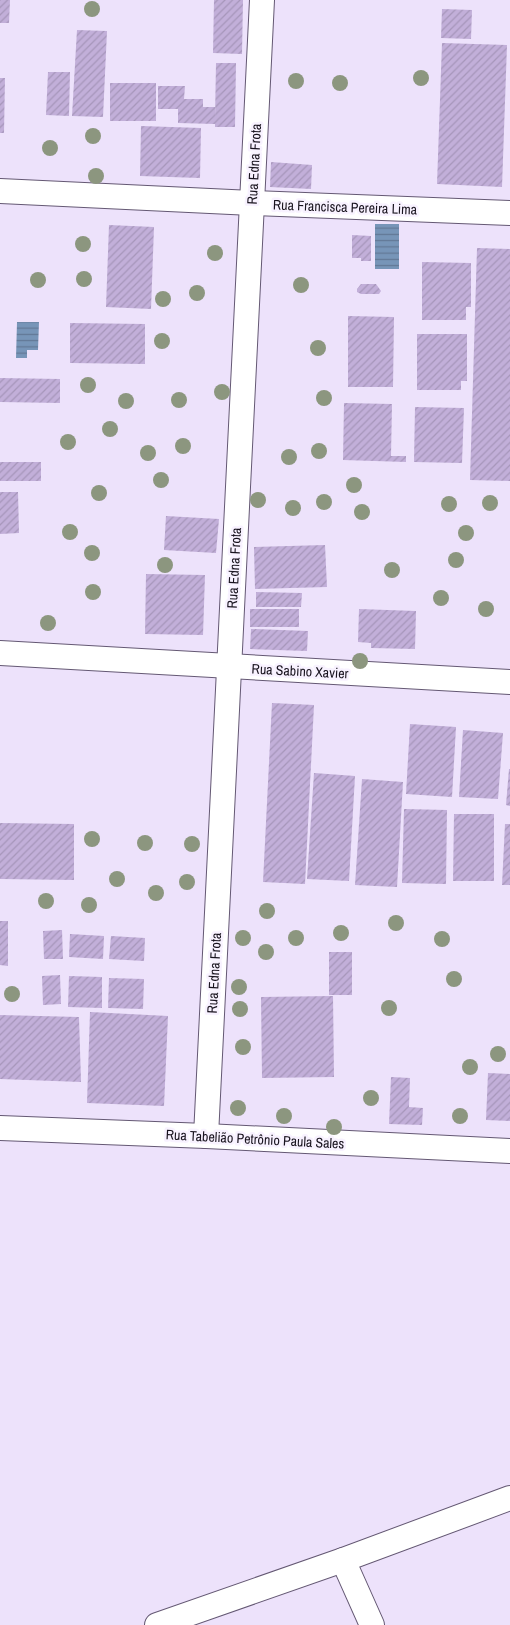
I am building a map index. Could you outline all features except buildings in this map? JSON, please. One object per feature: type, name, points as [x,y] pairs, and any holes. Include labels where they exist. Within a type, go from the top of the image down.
[{"type":"street","name":"Rua Edna Frota","points":[[206,1136],[262,0]]},
{"type":"street","name":"Rua Francisca Pereira Lima","points":[[0,191],[510,213]]},
{"type":"street","name":"Rua Sabino Xavier","points":[[0,652],[229,667],[510,682]]},
{"type":"street","name":"Rua Tabelião Petrônio Paula Sales","points":[[0,1128],[510,1151]]},
{"type":"street","points":[[157,1625],[344,1560],[510,1498]]},
{"type":"street","points":[[344,1560],[372,1625]]},
{"type":"water","points":[[375,224],[399,224],[399,269],[375,269]]},
{"type":"water","points":[[17,322],[39,322],[38,350],[27,350],[27,358],[16,358]]}]
